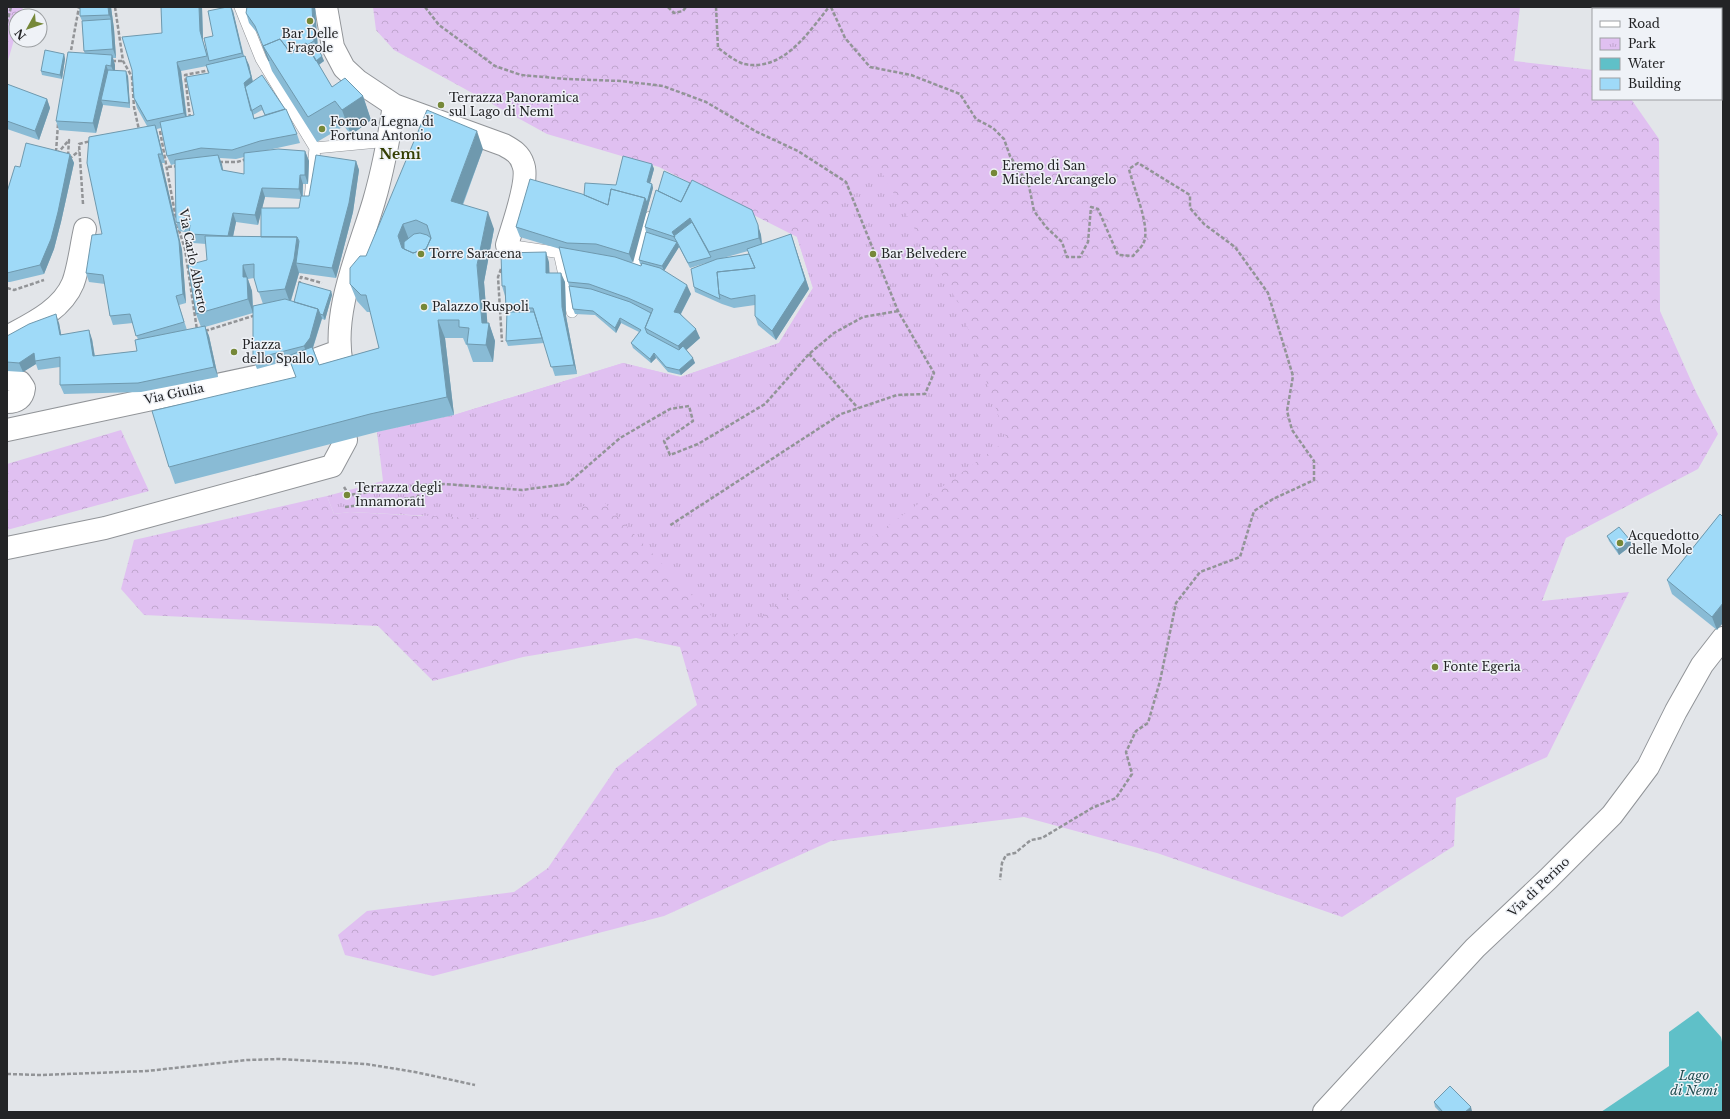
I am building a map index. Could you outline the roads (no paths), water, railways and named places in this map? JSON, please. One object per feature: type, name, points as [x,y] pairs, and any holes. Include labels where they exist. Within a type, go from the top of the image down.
[{"type":"street","points":[[326,7],[333,47],[344,68],[358,81],[394,105],[504,145],[516,152],[524,165],[525,180],[507,245]]},
{"type":"street","points":[[345,378],[339,351],[340,321],[347,290],[374,199],[388,141],[394,105]]},
{"type":"street","points":[[7,337],[44,317],[63,299],[72,284],[85,229]]},
{"type":"street","name":"Via Giulia","points":[[7,430],[287,370],[339,351]]},
{"type":"street","points":[[7,379],[20,382],[24,388],[22,396],[19,399],[7,402]]},
{"type":"street","points":[[7,548],[105,528],[340,452]]},
{"type":"street","name":"Via di Perino","points":[[1324,1112],[1475,948],[1548,879],[1612,815],[1648,767],[1676,711],[1702,665],[1723,638]]},
{"type":"lane","points":[[240,7],[261,59],[315,148],[309,200]]},
{"type":"lane","points":[[315,148],[388,141]]},
{"type":"lane","points":[[649,271],[630,265],[653,207]]},
{"type":"lane","points":[[507,245],[590,257]]},
{"type":"lane","points":[[560,252],[572,312]]},
{"type":"water","name":"Lago di Nemi","points":[[1698,1011],[1721,1037],[1723,1047],[1723,1112],[1601,1112],[1669,1066],[1669,1032]]},
{"type":"place","name":"Bar Delle Fragole","points":[[310,21]]},
{"type":"place","name":"Terrazza Panoramica sul Lago di Nemi","points":[[441,105]]},
{"type":"place","name":"Forno a Legna di Fortuna Antonio","points":[[322,129]]},
{"type":"place","name":"Eremo di San Michele Arcangelo","points":[[994,173]]},
{"type":"place","name":"Torre Saracena","points":[[421,254]]},
{"type":"place","name":"Bar Belvedere","points":[[873,254]]},
{"type":"place","name":"Palazzo Ruspoli","points":[[424,307]]},
{"type":"place","name":"Piazza dello Spallo","points":[[234,352]]},
{"type":"place","name":"Terrazza degli Innamorati","points":[[347,495]]},
{"type":"place","name":"Acquedotto delle Mole","points":[[1620,543]]},
{"type":"place","name":"Fonte Egeria","points":[[1435,667]]},
{"type":"district","name":"Nemi","points":[[400,154]]}]
